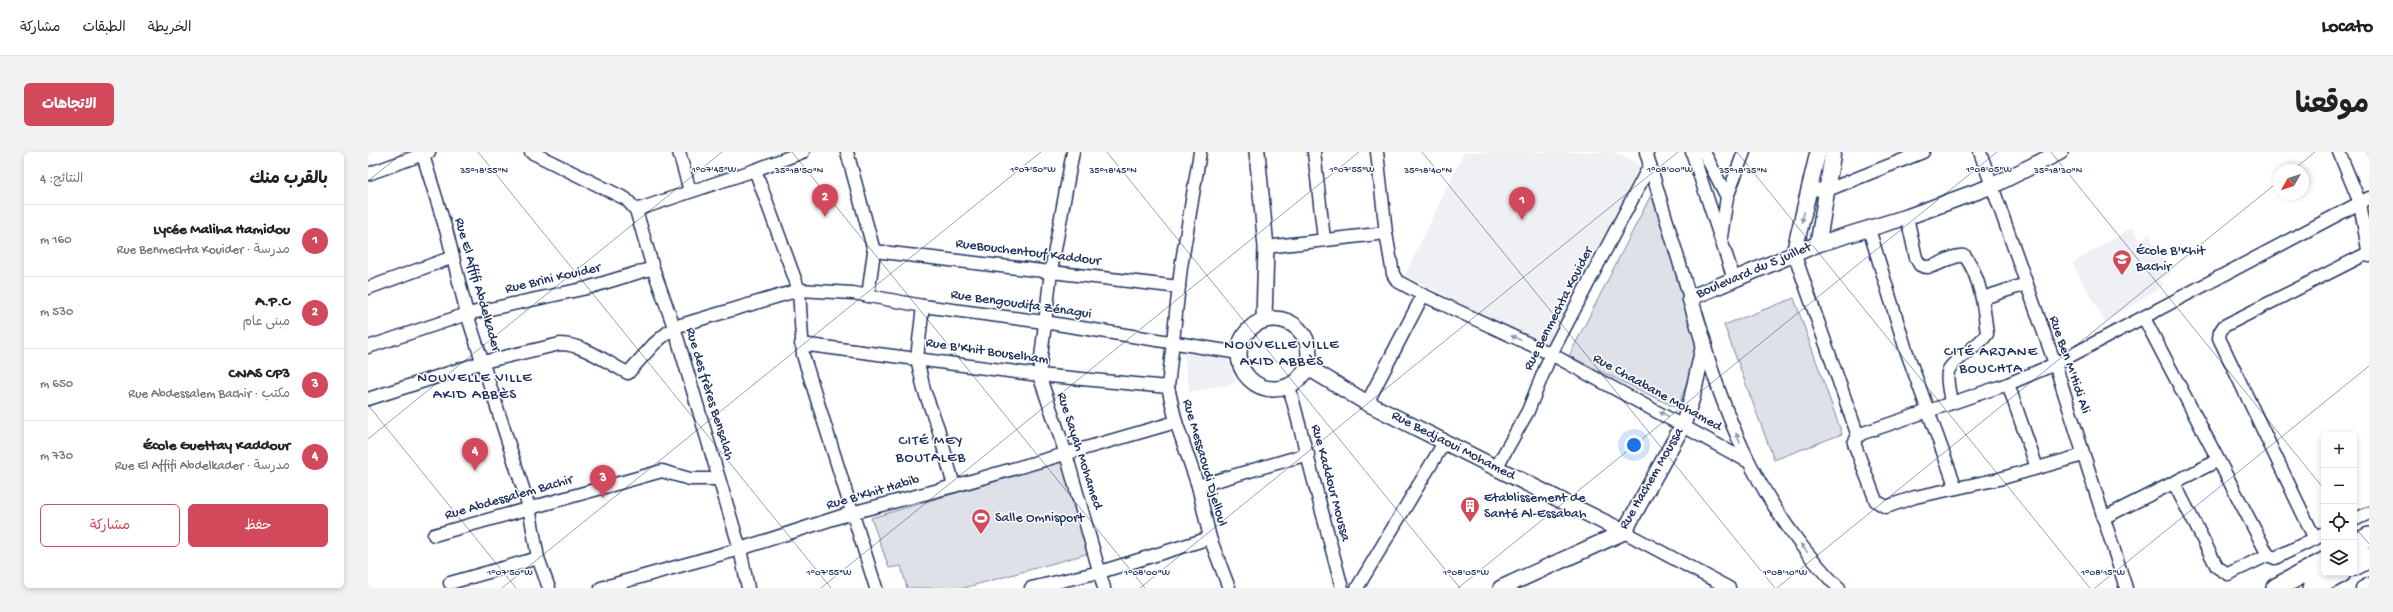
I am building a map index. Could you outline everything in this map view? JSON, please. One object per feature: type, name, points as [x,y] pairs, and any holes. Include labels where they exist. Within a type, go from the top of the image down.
[{"type":"main road","points":[[2357,543],[2369,537]]},
{"type":"main road","points":[[2357,564],[2369,558]]},
{"type":"main road","points":[[2276,588],[2321,564]]},
{"type":"main road","points":[[2313,588],[2335,576]]},
{"type":"street","points":[[368,174],[425,152]]},
{"type":"street","name":"Rue El Affifi Abdelkader","points":[[425,152],[467,314],[529,507],[538,558],[548,588]]},
{"type":"street","points":[[531,152],[626,199],[636,210],[755,170],[802,152]]},
{"type":"street","points":[[678,152],[690,191]]},
{"type":"street","points":[[847,152],[874,251],[868,296]]},
{"type":"street","points":[[1072,152],[1083,152]]},
{"type":"street","name":"Rue Sayah Mohamed","points":[[1072,152],[1051,271],[1039,375],[1066,454],[1104,588]]},
{"type":"street","name":"Rue Messaoudi Djelloul","points":[[1200,152],[1179,287],[1168,387],[1176,422],[1198,486],[1210,538],[1229,588]]},
{"type":"street","points":[[1257,152],[1266,247],[1264,320]]},
{"type":"street","points":[[1314,152],[1324,239]]},
{"type":"street","name":"Rue Chaabane Mohamed","points":[[1377,152],[1386,233],[1394,277],[1400,283],[1552,354],[1684,425],[1747,461]]},
{"type":"street","points":[[1646,152],[1690,298]]},
{"type":"street","points":[[1704,152],[1727,197]]},
{"type":"street","points":[[1721,240],[1727,197],[1744,152]]},
{"type":"street","points":[[1818,152],[1794,253],[1858,436]]},
{"type":"street","points":[[1818,244],[1825,191],[1833,152]]},
{"type":"street","points":[[1810,188],[1825,191],[1923,152]]},
{"type":"street","name":"Rue Ben M'Hidi Ali","points":[[1980,152],[2055,364],[2126,588]]},
{"type":"street","name":"Boulevard du 5 juillet","points":[[1839,588],[1820,568],[1791,531],[1764,493],[1747,461],[1715,383],[1690,298],[1818,244],[1907,217],[1992,186],[2060,152]]},
{"type":"street","points":[[2144,318],[2217,461],[2268,555],[2275,558],[2319,536],[2219,338],[2220,332],[2224,326],[2369,254],[2364,200],[2339,152]]},
{"type":"street","points":[[1695,156],[1734,279]]},
{"type":"street","name":"Rue Benmechta Kouider","points":[[1496,468],[1528,411],[1552,354],[1650,165]]},
{"type":"street","points":[[755,170],[799,290],[801,344],[851,513],[876,588]]},
{"type":"street","points":[[2083,455],[2037,468],[1915,497],[1886,506],[1880,505],[1876,501],[1854,443],[1858,436],[2008,384],[2055,364],[2364,200]]},
{"type":"street","name":"Rue des frères Bensalah","points":[[636,210],[653,268],[674,327],[740,549],[748,588]]},
{"type":"street","points":[[1907,217],[1916,258],[1920,264],[1930,267],[1954,256],[1964,256],[1969,262],[1983,298],[1987,334],[1970,352],[1952,364],[1948,372],[1951,403]]},
{"type":"street","points":[[1869,229],[1927,413],[1956,488]]},
{"type":"street","points":[[1266,247],[1324,239],[1386,233]]},
{"type":"street","name":"RueBouchentouf Kaddour","points":[[874,251],[1179,287]]},
{"type":"street","points":[[368,288],[453,257]]},
{"type":"street","name":"Rue Brini Kouider","points":[[368,347],[467,314],[587,288],[653,268]]},
{"type":"street","points":[[1983,298],[2026,284]]},
{"type":"street","points":[[368,399],[483,362],[552,345],[572,344],[628,373],[654,344],[674,327],[799,290]]},
{"type":"street","name":"Rue Bengoudifa Zénagui","points":[[799,290],[868,296],[923,306],[1044,322],[1239,353]]},
{"type":"street","points":[[1367,403],[1423,295]]},
{"type":"street","points":[[923,306],[917,358],[924,390],[938,428],[954,486]]},
{"type":"street","points":[[1264,320],[1284,320],[1299,330],[1309,346],[1307,366],[1300,378],[1289,386],[1269,388],[1257,384],[1245,374],[1239,353],[1242,341],[1247,331],[1264,320]]},
{"type":"street","name":"Rue B'Khit Bouselham","points":[[801,344],[1039,375],[1168,387]]},
{"type":"street","name":"Rue Hachem Moussa","points":[[1501,588],[1624,532],[1684,425],[1704,344]]},
{"type":"street","name":"Rue Bedjaoui Mohamed","points":[[1307,366],[1367,403],[1624,532],[1729,588]]},
{"type":"street","points":[[2008,384],[2037,468]]},
{"type":"street","name":"Rue Kaddour Moussa","points":[[1289,386],[1342,588]]},
{"type":"street","name":"Rue B'Khit Habib","points":[[601,588],[740,549],[851,513],[954,486],[1176,422]]},
{"type":"street","points":[[1357,588],[1445,441]]},
{"type":"street","points":[[1198,486],[1308,454]]},
{"type":"street","points":[[2103,518],[2217,461]]},
{"type":"street","name":"Rue Abdessalem Bachir","points":[[434,535],[529,507],[662,471],[690,479],[719,479]]},
{"type":"street","points":[[2174,483],[2217,567],[2222,572],[2228,574],[2268,555]]},
{"type":"street","points":[[2357,519],[2369,513]]},
{"type":"street","points":[[1031,588],[1100,572],[1210,538]]},
{"type":"street","points":[[450,583],[538,558]]},
{"type":"street","points":[[2362,588],[2369,584]]},
{"type":"shaded area","points":[[1464,152],[1614,152],[1640,165],[1560,334],[1555,332],[1550,342],[1545,341],[1539,344],[1405,275]]},
{"type":"shaded area","points":[[1652,193],[1698,347],[1678,409],[1569,356]]},
{"type":"shaded area","name":"École B'Khit Bachir","points":[[2133,227],[2140,242],[2149,234],[2171,274],[2159,279],[2164,285],[2105,322],[2072,263]]},
{"type":"shaded area","points":[[1794,298],[1842,434],[1774,460],[1724,325]]},
{"type":"shaded area","points":[[1225,353],[1236,383],[1189,392],[1184,354]]},
{"type":"shaded area","name":"Salle Omnisport","points":[[1064,461],[1090,553],[964,588],[907,588],[901,566],[889,568],[871,518]]},
{"type":"place","name":"A.P.C","points":[[825,217]]},
{"type":"place","name":"Lycée Maliha Hamidou","points":[[1522,220]]},
{"type":"place","name":"École B'Khit Bachir","points":[[2122,276]]},
{"type":"place","name":"École Guettay Kaddour","points":[[475,471]]},
{"type":"place","name":"CNAS CP3","points":[[603,498]]},
{"type":"place","name":"Etablissement de Santé Al-Essabah","points":[[1470,523]]},
{"type":"place","name":"Salle Omnisport","points":[[981,535]]},
{"type":"district","name":"NOUVELLE VILLE AKID ABBÈS","points":[[1282,354]]},
{"type":"district","name":"CITÉ ARJANE BOUCHTA","points":[[1991,360]]},
{"type":"district","name":"NOUVELLE VILLE AKID ABBÈS","points":[[475,386]]},
{"type":"district","name":"CITÉ MEY BOUTALEB","points":[[931,450]]}]
